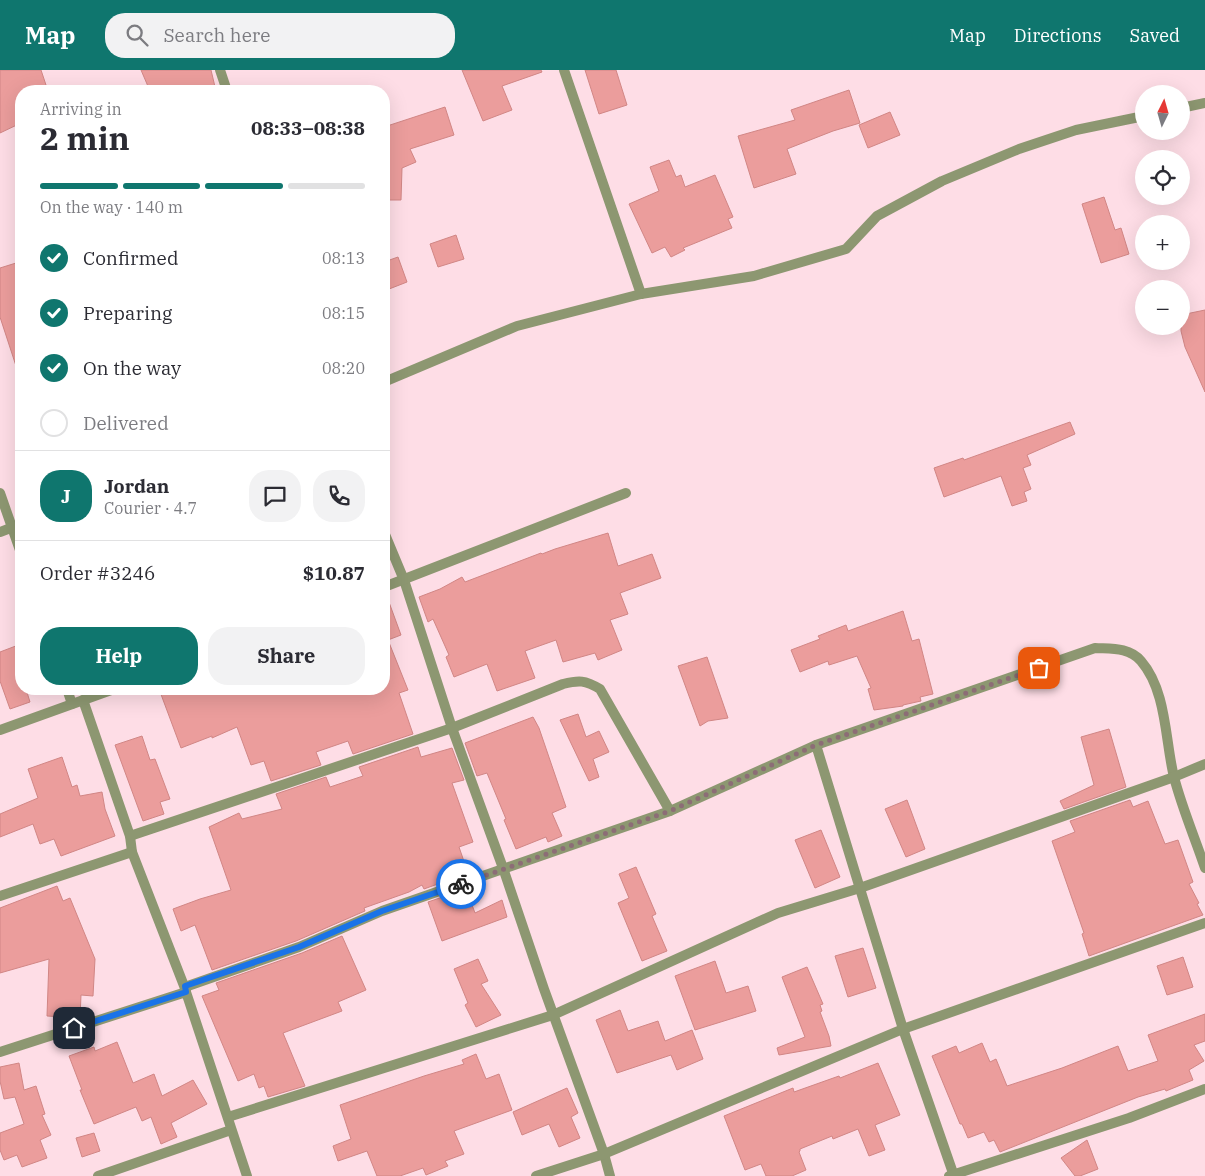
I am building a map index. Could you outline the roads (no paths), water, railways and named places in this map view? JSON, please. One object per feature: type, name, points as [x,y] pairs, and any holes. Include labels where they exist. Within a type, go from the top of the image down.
[{"type":"street","points":[[220,70],[225,85]]},
{"type":"street","points":[[564,70],[641,294]]},
{"type":"street","points":[[1190,106],[1205,103]]},
{"type":"street","points":[[390,379],[517,326],[641,294],[754,276],[846,249],[877,216],[942,181],[1018,149],[1076,130],[1135,118]]},
{"type":"street","points":[[0,493],[15,521]]},
{"type":"street","points":[[390,585],[626,493]]},
{"type":"street","points":[[0,532],[15,526]]},
{"type":"street","points":[[390,546],[404,580],[452,728],[604,1154],[610,1176]]},
{"type":"street","points":[[0,1052],[185,989],[299,947],[382,911],[670,811],[816,745],[1095,648],[1122,649],[1140,659],[1152,678],[1167,728],[1174,777],[1205,868]]},
{"type":"street","points":[[130,836],[452,728],[562,684],[576,681],[587,682],[600,689],[670,811]]},
{"type":"street","points":[[69,695],[72,704]]},
{"type":"street","points":[[0,730],[97,695]]},
{"type":"street","points":[[83,700],[130,836],[132,852],[185,989],[247,1176]]},
{"type":"street","points":[[816,745],[903,1029],[952,1175],[1129,1118],[1205,1089]]},
{"type":"street","points":[[228,1117],[554,1015],[778,913],[860,888],[1174,777],[1205,764]]},
{"type":"street","points":[[0,896],[132,852]]},
{"type":"street","points":[[536,1176],[604,1154],[903,1029],[1205,923]]},
{"type":"street","points":[[98,1176],[232,1130]]}]
